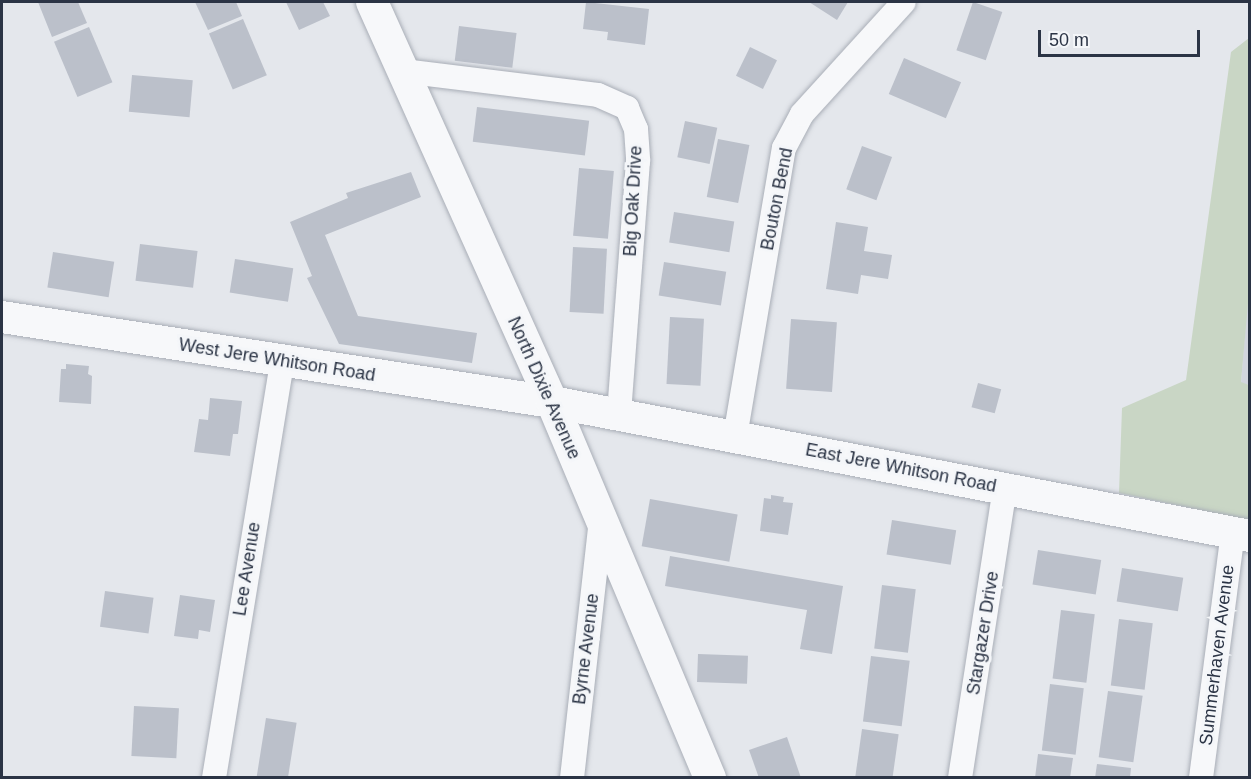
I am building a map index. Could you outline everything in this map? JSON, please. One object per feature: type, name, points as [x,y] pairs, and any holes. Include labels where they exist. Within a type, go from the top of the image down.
[{"type":"street","name":"North Dixie Avenue","points":[[372,2],[552,402],[710,777]]},
{"type":"street","name":"Bouton Bend","points":[[735,437],[784,148],[802,114],[904,2]]},
{"type":"street","name":"Big Oak Drive","points":[[403,71],[598,95],[627,108],[636,129],[638,161],[619,416]]},
{"type":"street","name":"West Jere Whitson Road","points":[[2,317],[552,402]]},
{"type":"street","name":"Lee Avenue","points":[[214,777],[282,361]]},
{"type":"street","name":"East Jere Whitson Road","points":[[552,402],[1241,534]]},
{"type":"street","name":"Stargazer Drive","points":[[960,777],[1005,488]]},
{"type":"street","name":"Byrne Avenue","points":[[572,777],[601,520]]},
{"type":"street","name":"Summerhaven Avenue","points":[[1201,777],[1241,534]]},
{"type":"shaded area","points":[[1249,281],[1249,385],[1241,383]]},
{"type":"green space","points":[[1249,38],[1250,281],[1241,382],[1249,385],[1249,520],[1119,493],[1122,408],[1186,380],[1231,52]]},
{"type":"building","points":[[38,2],[78,2],[87,23],[52,37]]},
{"type":"building","points":[[195,2],[236,2],[242,16],[208,30]]},
{"type":"building","points":[[286,2],[323,2],[330,16],[299,30]]},
{"type":"building","points":[[586,2],[649,9],[645,45],[607,40],[608,32],[583,29]]},
{"type":"building","points":[[809,2],[848,2],[837,20]]},
{"type":"building","points":[[973,2],[1002,12],[986,60],[956,50]]},
{"type":"building","points":[[243,19],[267,75],[233,90],[209,33]]},
{"type":"building","points":[[459,26],[517,33],[512,68],[455,61]]},
{"type":"building","points":[[89,27],[112,82],[77,97],[54,42]]},
{"type":"building","points":[[750,47],[777,60],[763,89],[736,76]]},
{"type":"building","points":[[904,58],[961,82],[946,118],[889,94]]},
{"type":"building","points":[[132,75],[193,80],[190,117],[129,112]]},
{"type":"building","points":[[477,107],[589,121],[585,156],[473,142]]},
{"type":"building","points":[[685,121],[717,128],[710,164],[677,157]]},
{"type":"building","points":[[718,139],[749,145],[738,203],[707,197]]},
{"type":"building","points":[[862,146],[892,157],[876,200],[846,189]]},
{"type":"building","points":[[579,168],[614,171],[608,239],[573,236]]},
{"type":"building","points":[[411,172],[421,197],[325,235],[358,316],[477,333],[472,363],[339,344],[307,278],[312,276],[290,222],[348,198],[346,193]]},
{"type":"building","points":[[674,212],[734,222],[729,252],[669,243]]},
{"type":"building","points":[[836,222],[868,227],[864,251],[892,255],[888,279],[861,275],[858,294],[826,289]]},
{"type":"building","points":[[140,244],[198,251],[193,288],[135,281]]},
{"type":"building","points":[[573,247],[607,249],[604,314],[570,312]]},
{"type":"building","points":[[53,252],[114,262],[109,297],[47,288]]},
{"type":"building","points":[[235,259],[293,268],[288,302],[230,293]]},
{"type":"building","points":[[664,262],[726,272],[721,305],[659,296]]},
{"type":"building","points":[[670,317],[704,319],[700,386],[666,384]]},
{"type":"building","points":[[791,319],[837,322],[832,392],[786,389]]},
{"type":"building","points":[[66,364],[89,366],[88,374],[92,376],[91,404],[59,402],[61,369],[66,369]]},
{"type":"building","points":[[978,383],[1001,389],[995,413],[972,407]]},
{"type":"building","points":[[210,398],[242,401],[238,434],[233,434],[230,456],[194,452],[199,419],[208,420]]},
{"type":"building","points":[[771,495],[784,497],[783,502],[793,503],[788,535],[760,531],[764,498],[771,499]]},
{"type":"building","points":[[650,499],[738,514],[729,562],[642,546]]},
{"type":"building","points":[[892,520],[956,530],[951,565],[887,555]]},
{"type":"building","points":[[1038,550],[1101,560],[1096,595],[1033,585]]},
{"type":"building","points":[[670,556],[843,586],[832,654],[800,649],[807,610],[665,586]]},
{"type":"building","points":[[1122,568],[1183,578],[1178,611],[1117,602]]},
{"type":"building","points":[[882,585],[916,589],[908,653],[874,649]]},
{"type":"building","points":[[105,591],[154,598],[149,633],[100,627]]},
{"type":"building","points":[[180,595],[215,600],[210,632],[199,630],[198,639],[174,636]]},
{"type":"building","points":[[1061,610],[1095,614],[1086,683],[1053,678]]},
{"type":"building","points":[[1119,619],[1153,623],[1145,690],[1111,686]]},
{"type":"building","points":[[698,654],[748,656],[747,684],[697,682]]},
{"type":"building","points":[[871,656],[910,661],[902,726],[863,722]]},
{"type":"building","points":[[1050,684],[1084,688],[1076,755],[1042,751]]},
{"type":"building","points":[[1108,691],[1143,696],[1133,762],[1099,757]]},
{"type":"building","points":[[134,706],[179,708],[176,758],[131,756]]},
{"type":"building","points":[[266,718],[297,723],[288,778],[256,778]]},
{"type":"building","points":[[862,729],[899,734],[892,778],[855,778]]},
{"type":"building","points":[[787,737],[801,778],[759,778],[749,750]]},
{"type":"building","points":[[1038,754],[1073,758],[1070,778],[1035,778]]},
{"type":"building","points":[[1097,764],[1131,768],[1130,778],[1095,778]]}]
